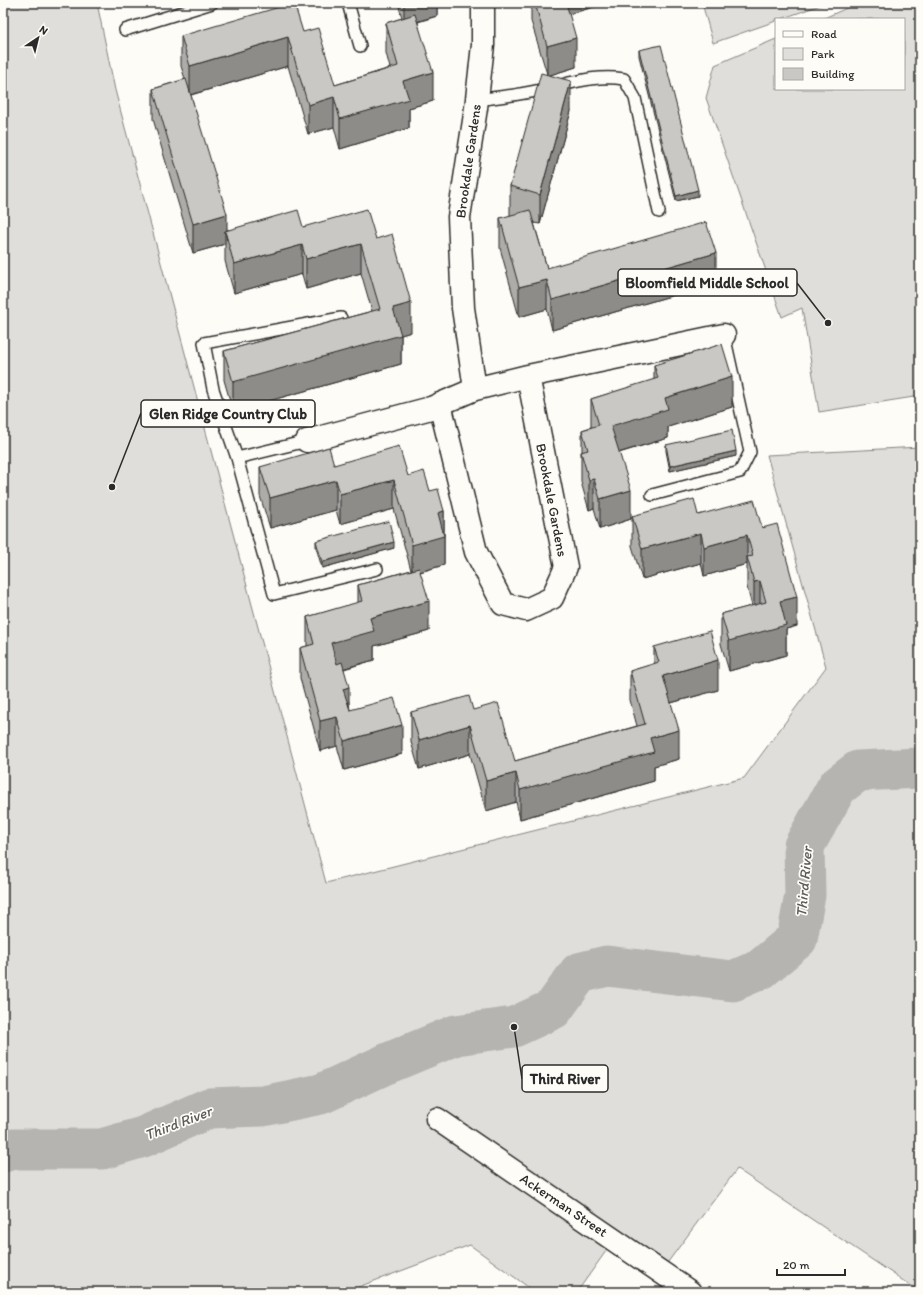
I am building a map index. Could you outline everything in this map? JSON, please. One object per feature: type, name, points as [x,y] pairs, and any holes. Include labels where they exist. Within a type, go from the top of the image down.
[{"type":"street","name":"Brookdale Gardens","points":[[475,390],[463,308],[459,217],[477,100],[482,45],[483,3]]},
{"type":"street","points":[[307,441],[431,408],[475,390],[528,376],[724,335]]},
{"type":"street","name":"Brookdale Gardens","points":[[440,404],[476,552],[503,604],[526,610],[552,598],[566,567],[528,376]]},
{"type":"street","name":"Ackerman Street","points":[[437,1119],[690,1292]]},
{"type":"lane","points":[[125,30],[212,3]]},
{"type":"lane","points":[[348,3],[360,46]]},
{"type":"lane","points":[[477,100],[539,90],[594,77],[624,79],[635,98],[659,212]]},
{"type":"lane","points":[[341,318],[204,343],[213,389],[237,458],[274,594],[377,569]]},
{"type":"lane","points":[[652,495],[740,472],[750,452],[724,335]]},
{"type":"lane","points":[[237,458],[307,441]]},
{"type":"green space","points":[[3,3],[97,3],[115,90],[326,883],[744,778],[826,667],[767,455],[920,447],[920,1292],[737,1169],[662,1270],[616,1237],[577,1292],[535,1292],[470,1245],[345,1292],[3,1292]]},
{"type":"green space","points":[[702,3],[826,3],[784,18],[775,18],[775,21],[713,43]]},
{"type":"green space","points":[[858,3],[920,3],[920,396],[819,412],[802,308],[782,317],[706,98],[715,65],[775,39],[775,90],[905,90],[905,18],[824,18]]},
{"type":"building","points":[[294,3],[303,32],[318,28],[335,85],[398,66],[386,23],[415,14],[433,72],[403,81],[409,99],[340,119],[334,97],[308,105],[288,37],[190,66],[181,36]]},
{"type":"building","points":[[535,3],[566,3],[576,38],[547,46]]},
{"type":"building","points":[[661,45],[698,190],[676,196],[639,50]]},
{"type":"building","points":[[541,73],[571,81],[540,195],[510,186]]},
{"type":"building","points":[[186,79],[227,214],[193,224],[153,89]]},
{"type":"building","points":[[367,209],[376,239],[392,234],[411,303],[393,308],[401,335],[233,382],[224,351],[380,309],[361,244],[306,259],[302,245],[234,264],[225,231],[298,210],[303,227]]},
{"type":"building","points":[[530,210],[547,268],[706,222],[716,253],[552,300],[547,280],[519,287],[500,218]]},
{"type":"building","points":[[722,344],[732,377],[665,398],[668,409],[611,426],[631,490],[600,499],[594,479],[589,480],[581,452],[588,450],[582,430],[599,425],[591,399],[658,378],[654,365]]},
{"type":"building","points":[[732,430],[736,451],[670,466],[666,445]]},
{"type":"building","points":[[399,446],[408,476],[424,471],[430,491],[438,489],[444,511],[438,513],[444,536],[412,545],[394,480],[340,494],[336,480],[270,498],[260,467],[329,447],[334,465]]},
{"type":"building","points":[[694,499],[698,515],[754,500],[762,528],[777,524],[797,597],[780,601],[786,625],[729,641],[721,614],[766,602],[760,581],[754,582],[747,557],[753,556],[747,535],[704,547],[701,533],[642,549],[632,516]]},
{"type":"building","points":[[389,521],[394,542],[322,562],[316,541]]},
{"type":"building","points":[[419,568],[429,601],[370,618],[374,631],[331,643],[337,664],[342,662],[349,687],[343,689],[350,710],[394,698],[402,725],[344,741],[337,717],[320,721],[300,648],[314,644],[307,617],[362,601],[358,585]]},
{"type":"building","points":[[710,631],[718,660],[663,676],[679,730],[650,738],[654,752],[520,790],[516,773],[486,781],[470,725],[419,740],[411,712],[469,696],[473,710],[498,703],[515,761],[645,724],[630,671],[659,662],[654,647]]},
{"type":"waterway","name":"Third River","points":[[3,1152],[13,1149],[102,1149],[143,1137],[209,1108],[263,1106],[321,1094],[386,1064],[456,1035],[514,1027],[553,1009],[579,973],[607,966],[733,981],[761,969],[797,939],[805,895],[804,846],[837,787],[858,771],[920,768]]},
{"type":"place","name":"Bloomfield Middle School","points":[[828,323]]},
{"type":"place","name":"Glen Ridge Country Club","points":[[112,487]]},
{"type":"place","name":"Third River","points":[[514,1027]]}]
